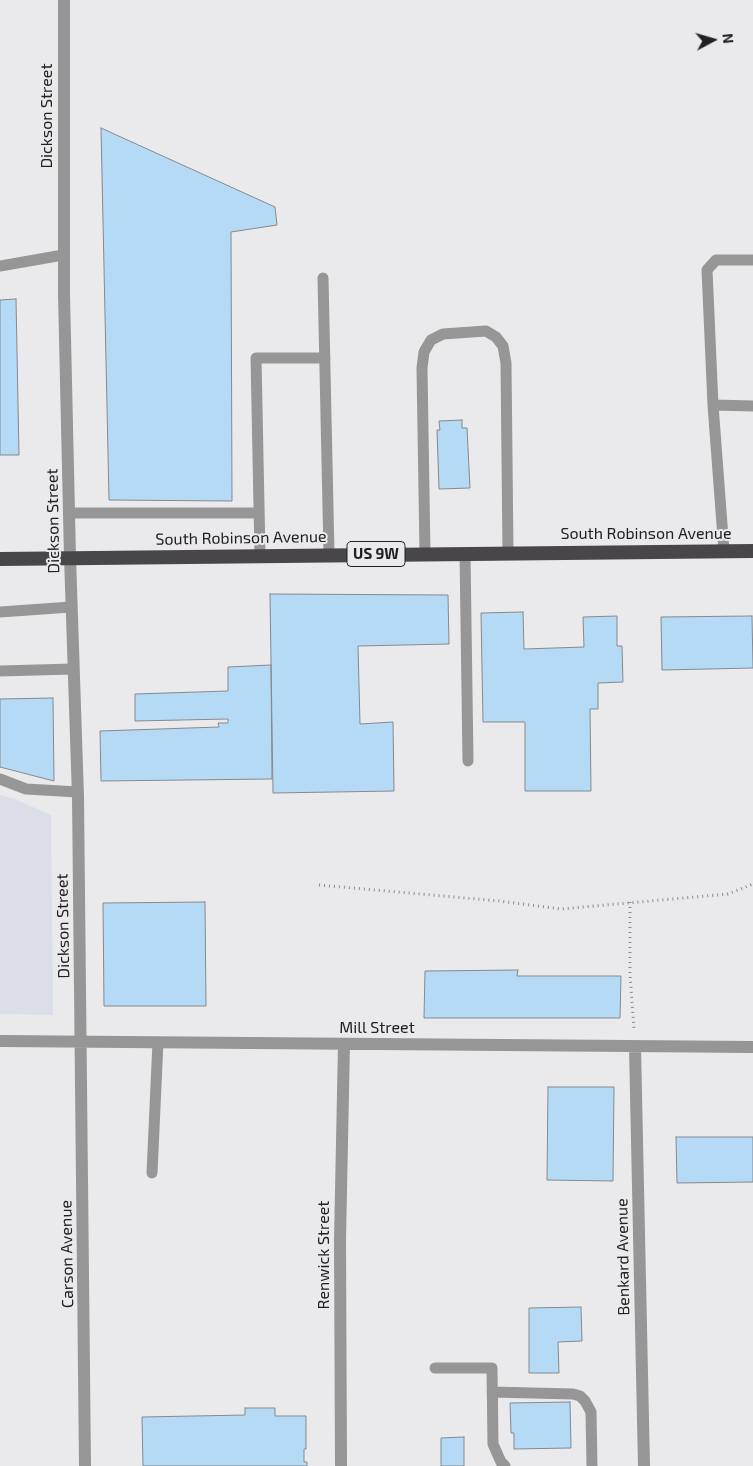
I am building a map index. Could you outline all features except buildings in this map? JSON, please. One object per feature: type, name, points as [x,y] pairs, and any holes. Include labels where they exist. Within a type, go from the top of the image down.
[{"type":"highway","name":"South Robinson Avenue","points":[[0,558],[753,551]]},
{"type":"street","name":"Dickson Street","points":[[64,0],[63,255],[71,607],[78,792],[81,1042]]},
{"type":"street","name":"Mill Street","points":[[0,1041],[753,1047]]},
{"type":"street","name":"Carson Avenue","points":[[81,1042],[85,1466]]},
{"type":"street","name":"Renwick Street","points":[[342,1466],[340,1240],[344,1044]]},
{"type":"street","name":"Benkard Avenue","points":[[635,1047],[644,1466]]},
{"type":"lane","points":[[0,266],[63,255]]},
{"type":"lane","points":[[724,551],[713,405],[707,270],[716,260],[753,260]]},
{"type":"lane","points":[[323,278],[329,554]]},
{"type":"lane","points":[[425,554],[422,368],[424,352],[431,340],[443,334],[486,331],[503,346],[506,363],[508,553]]},
{"type":"lane","points":[[260,555],[256,358],[325,358]]},
{"type":"lane","points":[[713,405],[753,406]]},
{"type":"lane","points":[[69,513],[259,513]]},
{"type":"lane","points":[[465,553],[468,761]]},
{"type":"lane","points":[[0,612],[71,607]]},
{"type":"lane","points":[[0,671],[74,669]]},
{"type":"lane","points":[[0,779],[26,789],[78,792]]},
{"type":"lane","points":[[152,1172],[158,1042]]},
{"type":"lane","points":[[435,1368],[492,1368],[493,1444],[501,1462],[505,1466]]},
{"type":"lane","points":[[492,1392],[573,1394],[580,1396],[591,1412],[592,1466]]},
{"type":"path","points":[[318,885],[490,900],[561,909],[728,894],[753,884]]},
{"type":"path","points":[[630,902],[630,974],[635,1047]]},
{"type":"shaded area","points":[[0,795],[15,799],[51,815],[53,1015],[0,1014]]}]
